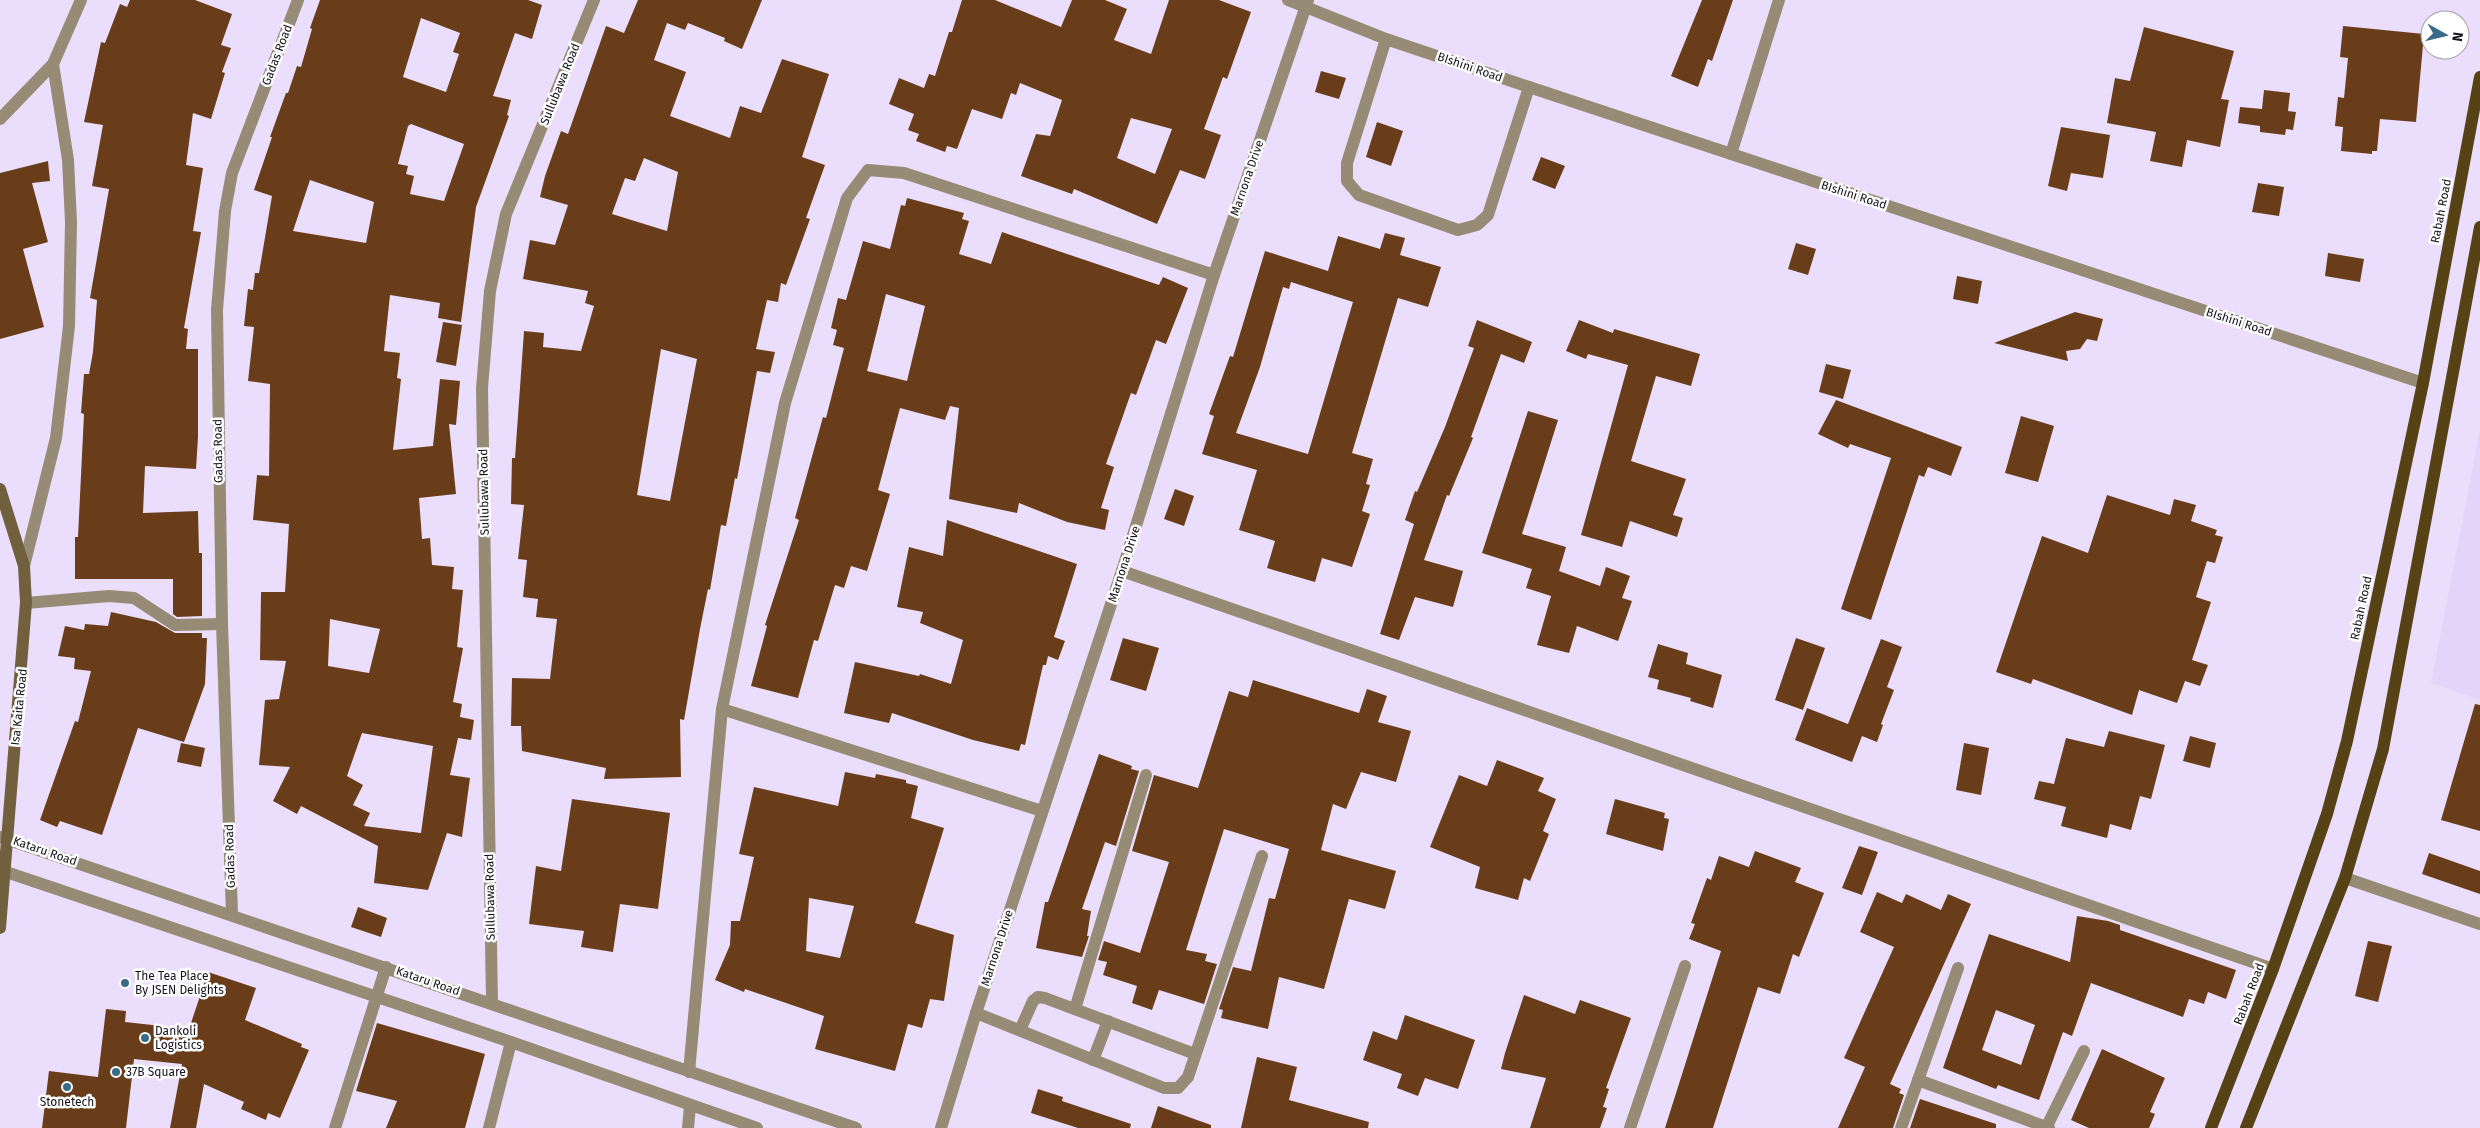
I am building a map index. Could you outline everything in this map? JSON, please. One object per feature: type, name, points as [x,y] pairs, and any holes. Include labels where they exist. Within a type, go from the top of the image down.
[{"type":"main road","name":"Rabah Road","points":[[2211,1128],[2273,969],[2327,814],[2347,741],[2423,383],[2480,77]]},
{"type":"main road","points":[[2246,1128],[2344,878],[2383,749],[2480,227]]},
{"type":"main road","name":"Isa Kaita Road","points":[[0,489],[24,566],[26,602],[23,665],[3,837],[0,928]]},
{"type":"street","points":[[0,119],[53,64],[81,0]]},
{"type":"street","name":"Gadas Road","points":[[232,914],[222,624],[216,344],[226,211],[232,173],[298,0]]},
{"type":"street","name":"Sullubawa Road","points":[[492,1003],[482,388],[490,291],[506,214],[594,0]]},
{"type":"street","name":"BIshini Road","points":[[1288,0],[1307,3],[1386,39],[2423,383]]},
{"type":"street","points":[[1731,154],[1779,0]]},
{"type":"street","name":"Marnona Drive","points":[[941,1128],[976,1013],[1122,572],[1214,275],[1307,3]]},
{"type":"street","points":[[1386,39],[1347,163],[1347,181],[1359,195],[1458,230],[1477,225],[1488,215],[1529,87]]},
{"type":"street","points":[[24,566],[56,438],[68,326],[71,222],[68,160],[53,64]]},
{"type":"street","points":[[689,1072],[722,709],[785,403],[847,198],[868,170],[904,173],[1214,275]]},
{"type":"street","points":[[1122,572],[2273,969]]},
{"type":"street","points":[[26,602],[109,596],[134,598],[175,625],[222,624]]},
{"type":"street","points":[[722,709],[1042,811]]},
{"type":"street","points":[[1075,1009],[1146,775]]},
{"type":"street","name":"Kataru Road","points":[[3,837],[856,1128]]},
{"type":"street","points":[[976,1013],[1164,1088],[1178,1088],[1188,1077],[1262,856]]},
{"type":"street","points":[[2,870],[511,1042],[757,1128]]},
{"type":"street","points":[[2344,878],[2480,924]]},
{"type":"street","points":[[1630,1128],[1686,966]]},
{"type":"street","points":[[335,1128],[386,967]]},
{"type":"street","points":[[1901,1128],[1958,968]]},
{"type":"street","points":[[1020,1030],[1033,1001],[1038,997],[1195,1054]]},
{"type":"street","points":[[1093,1060],[1108,1021]]},
{"type":"street","points":[[489,1128],[511,1042]]},
{"type":"street","points":[[1918,1080],[2047,1128],[2084,1051]]},
{"type":"street","points":[[688,1128],[690,1106]]},
{"type":"shaded area","points":[[2480,430],[2480,700],[2431,683]]},
{"type":"building","points":[[130,0],[195,0],[232,14],[221,45],[231,48],[222,72],[225,73],[211,119],[193,113],[186,165],[203,168],[193,231],[201,232],[184,328],[188,329],[186,349],[198,349],[196,469],[145,466],[143,513],[198,511],[199,553],[202,553],[202,616],[177,617],[173,614],[173,579],[75,579],[75,537],[78,537],[84,414],[81,413],[84,374],[89,374],[93,352],[97,300],[90,298],[109,189],[92,186],[103,125],[84,122],[101,42],[105,43],[120,4],[127,7]]},
{"type":"building","points":[[320,0],[528,0],[542,5],[532,39],[515,33],[493,96],[511,100],[507,115],[509,116],[476,207],[461,322],[438,318],[440,303],[390,295],[384,351],[400,353],[397,378],[401,379],[393,450],[433,446],[440,379],[460,381],[456,425],[449,424],[456,494],[419,498],[422,539],[430,538],[432,565],[454,567],[452,589],[463,590],[457,647],[463,648],[453,702],[462,704],[460,717],[474,720],[471,740],[458,738],[450,775],[470,778],[462,837],[447,833],[428,890],[374,883],[378,846],[301,806],[297,814],[273,801],[290,767],[259,765],[265,700],[279,699],[286,661],[260,660],[261,592],[285,592],[289,524],[253,520],[257,475],[269,476],[270,384],[248,381],[254,327],[244,326],[248,289],[253,290],[255,273],[259,273],[272,196],[254,190],[286,93],[288,93],[297,66],[301,67],[312,29],[310,28]],"holes":[[[421,18],[460,33],[453,52],[459,54],[446,92],[403,77]],[[411,124],[464,144],[444,201],[410,194],[414,176],[406,174],[408,166],[398,164],[408,126]],[[310,180],[374,202],[366,243],[293,231]],[[330,619],[380,629],[369,673],[328,666]],[[362,733],[433,746],[421,833],[364,826],[370,813],[353,805],[363,785],[347,776]]]},
{"type":"building","points":[[638,0],[762,0],[742,49],[724,41],[725,38],[688,23],[685,30],[667,23],[654,60],[686,72],[670,116],[730,138],[740,106],[761,113],[782,59],[829,74],[802,157],[825,165],[806,218],[810,219],[786,285],[781,283],[778,302],[767,300],[756,349],[775,352],[770,373],[757,371],[737,479],[735,478],[726,526],[721,525],[684,720],[680,719],[681,777],[604,779],[606,768],[522,751],[521,726],[511,726],[512,678],[550,679],[557,619],[536,617],[538,599],[523,597],[527,560],[518,559],[524,505],[511,504],[512,458],[515,458],[524,331],[544,333],[543,347],[581,351],[594,306],[585,303],[588,291],[523,279],[530,240],[555,245],[568,205],[540,197],[545,176],[561,131],[568,134],[606,26],[624,33]],"holes":[[[644,158],[678,172],[667,231],[612,214],[625,178],[635,181]],[[661,349],[697,359],[670,501],[637,495]]]},
{"type":"building","points":[[962,0],[995,0],[1061,27],[1072,0],[1105,0],[1127,9],[1114,40],[1151,54],[1169,0],[1219,0],[1251,12],[1227,79],[1223,77],[1204,129],[1221,135],[1205,179],[1180,170],[1157,224],[1074,189],[1072,194],[1021,176],[1036,134],[1050,136],[1062,100],[1020,83],[1016,95],[1011,93],[1002,119],[972,109],[957,149],[947,146],[945,152],[916,141],[919,134],[908,130],[914,114],[889,104],[899,78],[924,88],[929,74],[935,76],[949,32],[952,32]],"holes":[[[1131,118],[1172,129],[1155,174],[1117,158]]]},
{"type":"building","points":[[1702,0],[1733,0],[1712,61],[1708,59],[1698,87],[1671,76]]},
{"type":"building","points":[[2343,26],[2420,34],[2420,60],[2422,60],[2416,122],[2380,119],[2377,151],[2372,151],[2372,154],[2341,151],[2343,127],[2335,126],[2338,97],[2344,98],[2348,58],[2340,57]]},
{"type":"building","points":[[2144,27],[2234,51],[2221,99],[2229,100],[2220,147],[2187,140],[2182,167],[2150,161],[2156,132],[2107,123],[2115,78],[2130,81]]},
{"type":"building","points":[[1321,71],[1346,78],[1339,99],[1315,92]]},
{"type":"building","points":[[2264,90],[2290,93],[2288,111],[2296,112],[2293,130],[2286,129],[2285,135],[2260,132],[2260,126],[2238,123],[2240,107],[2262,109]]},
{"type":"building","points":[[1377,122],[1403,131],[1391,166],[1366,157]]},
{"type":"building","points":[[2061,127],[2110,135],[2103,178],[2071,173],[2067,191],[2048,186]]},
{"type":"building","points":[[1541,157],[1565,166],[1555,189],[1532,180]]},
{"type":"building","points":[[48,161],[50,181],[32,183],[48,242],[23,249],[44,327],[0,339],[0,173]]},
{"type":"building","points":[[2258,183],[2284,187],[2279,216],[2252,212]]},
{"type":"building","points":[[907,198],[964,213],[962,219],[969,221],[959,254],[991,264],[1002,232],[1159,285],[1163,277],[1188,288],[1166,344],[1156,340],[1136,395],[1131,393],[1106,464],[1114,467],[1101,508],[1109,510],[1105,530],[1067,522],[1019,503],[1017,513],[949,499],[959,408],[950,406],[945,420],[900,408],[878,490],[890,494],[867,571],[851,566],[844,588],[835,585],[818,641],[814,640],[798,698],[751,686],[767,626],[765,625],[799,520],[795,518],[823,417],[826,418],[844,348],[833,345],[837,330],[831,328],[838,298],[846,300],[863,241],[890,249],[901,205],[905,206]],"holes":[[[886,294],[925,306],[907,381],[867,371]]]},
{"type":"building","points":[[1385,233],[1405,238],[1400,255],[1441,267],[1428,307],[1398,298],[1352,453],[1373,459],[1366,484],[1370,485],[1362,511],[1370,514],[1352,567],[1322,558],[1315,582],[1267,568],[1275,541],[1239,530],[1257,470],[1202,454],[1214,416],[1209,414],[1230,356],[1233,357],[1265,251],[1328,271],[1338,236],[1380,249]],"holes":[[[1291,282],[1353,302],[1308,454],[1236,433],[1260,367],[1283,287],[1289,289]]]},
{"type":"building","points":[[1796,243],[1816,249],[1808,275],[1788,269]]},
{"type":"building","points":[[2328,253],[2364,259],[2360,282],[2325,276]]},
{"type":"building","points":[[1957,276],[1982,281],[1978,304],[1953,299]]},
{"type":"building","points":[[2075,312],[2103,319],[2097,341],[2087,339],[2080,349],[2066,351],[2068,361],[1994,343]]},
{"type":"building","points":[[1477,320],[1532,342],[1524,363],[1501,354],[1471,437],[1473,438],[1449,496],[1447,495],[1424,560],[1463,571],[1453,607],[1415,597],[1399,640],[1380,634],[1414,524],[1405,520],[1415,491],[1417,492],[1445,427],[1474,348],[1468,346]]},
{"type":"building","points":[[1579,320],[1613,333],[1614,329],[1700,354],[1691,386],[1656,376],[1631,461],[1686,479],[1673,515],[1683,518],[1677,537],[1630,521],[1622,547],[1581,535],[1628,365],[1588,354],[1586,359],[1566,351]]},
{"type":"building","points":[[443,322],[462,325],[456,366],[436,362]]},
{"type":"building","points":[[1826,364],[1851,370],[1843,399],[1819,392]]},
{"type":"building","points":[[1836,400],[1962,447],[1951,476],[1928,467],[1924,477],[1919,475],[1871,620],[1841,609],[1891,458],[1850,444],[1848,448],[1818,434]]},
{"type":"building","points":[[1528,411],[1558,420],[1522,534],[1566,547],[1559,571],[1600,586],[1606,567],[1630,576],[1622,598],[1632,601],[1618,641],[1577,626],[1569,653],[1537,645],[1551,596],[1526,588],[1532,569],[1482,553]]},
{"type":"building","points":[[2021,416],[2054,426],[2038,482],[2005,473]]},
{"type":"building","points":[[1175,489],[1194,496],[1184,526],[1164,519]]},
{"type":"building","points":[[2107,495],[2170,515],[2174,499],[2196,505],[2191,521],[2217,530],[2215,535],[2223,537],[2215,563],[2207,561],[2196,597],[2211,602],[2192,660],[2208,665],[2200,686],[2185,681],[2177,703],[2139,690],[2132,715],[2033,679],[2031,684],[1996,672],[2042,536],[2088,553]]},
{"type":"building","points":[[947,520],[1077,564],[1054,637],[1065,641],[1058,660],[1048,656],[1046,665],[1043,665],[1025,745],[1021,744],[1019,751],[973,740],[892,713],[889,723],[844,713],[855,662],[919,676],[920,674],[951,684],[963,640],[920,623],[923,612],[897,607],[909,547],[943,556]]},
{"type":"building","points":[[111,612],[156,622],[175,633],[202,633],[202,638],[207,638],[205,684],[184,742],[138,728],[102,835],[60,821],[57,827],[40,820],[75,721],[78,722],[91,671],[74,669],[75,658],[58,656],[65,626],[84,630],[85,624],[108,626]]},
{"type":"building","points":[[1123,638],[1159,648],[1146,691],[1110,680]]},
{"type":"building","points":[[1796,638],[1825,648],[1803,710],[1775,700]]},
{"type":"building","points":[[1881,639],[1902,647],[1887,687],[1894,690],[1881,724],[1883,725],[1877,742],[1862,736],[1852,762],[1795,740],[1807,708],[1848,724]]},
{"type":"building","points":[[1658,644],[1688,653],[1686,664],[1722,675],[1713,708],[1690,701],[1691,698],[1657,689],[1659,680],[1648,677]]},
{"type":"building","points":[[1253,680],[1359,713],[1367,689],[1387,696],[1378,722],[1411,731],[1396,782],[1361,772],[1346,809],[1333,804],[1321,850],[1396,871],[1385,909],[1349,899],[1324,989],[1279,977],[1268,1029],[1221,1018],[1223,1010],[1219,1009],[1233,967],[1251,971],[1269,898],[1275,899],[1289,849],[1224,829],[1186,950],[1207,954],[1205,961],[1217,964],[1204,1004],[1159,990],[1152,1010],[1132,1003],[1137,986],[1103,975],[1107,962],[1098,960],[1104,941],[1140,953],[1169,862],[1132,851],[1154,775],[1198,788],[1229,691],[1248,697]]},
{"type":"building","points":[[2475,704],[2480,705],[2480,831],[2441,820]]},
{"type":"building","points":[[2109,731],[2165,745],[2151,799],[2140,796],[2131,830],[2110,824],[2107,838],[2061,826],[2066,807],[2034,799],[2039,781],[2054,784],[2066,738],[2104,747]]},
{"type":"building","points":[[2190,736],[2216,743],[2210,768],[2183,761]]},
{"type":"building","points":[[181,743],[205,748],[201,767],[177,762]]},
{"type":"building","points":[[1964,743],[1989,748],[1981,795],[1956,790]]},
{"type":"building","points":[[1099,754],[1132,766],[1131,769],[1139,771],[1116,846],[1105,842],[1082,909],[1091,911],[1087,936],[1089,936],[1082,957],[1036,948],[1045,902],[1048,902]]},
{"type":"building","points":[[1497,760],[1544,778],[1538,791],[1556,799],[1543,831],[1549,834],[1530,881],[1524,878],[1518,900],[1475,888],[1480,867],[1430,847],[1459,775],[1487,786]]},
{"type":"building","points":[[845,772],[875,778],[876,774],[906,780],[906,783],[918,786],[911,818],[944,828],[915,923],[954,935],[944,1001],[930,999],[922,1028],[908,1024],[895,1071],[815,1049],[824,1016],[745,989],[744,992],[715,980],[730,945],[731,921],[740,921],[754,857],[739,854],[754,787],[838,806]],"holes":[[[809,898],[854,906],[840,958],[806,951]]]},
{"type":"building","points":[[572,799],[670,813],[658,909],[620,904],[613,952],[581,947],[584,931],[529,924],[536,866],[561,871]]},
{"type":"building","points":[[1615,799],[1665,813],[1664,818],[1669,819],[1663,851],[1606,834]]},
{"type":"building","points":[[1859,846],[1878,852],[1862,895],[1842,888]]},
{"type":"building","points":[[1755,851],[1801,868],[1795,882],[1824,893],[1799,957],[1793,954],[1780,994],[1758,987],[1713,1128],[1665,1128],[1721,951],[1689,939],[1695,924],[1691,923],[1707,878],[1711,880],[1719,856],[1749,867]]},
{"type":"building","points":[[2429,853],[2480,871],[2480,894],[2422,874]]},
{"type":"building","points":[[1877,892],[1902,903],[1906,894],[1941,910],[1948,894],[1971,904],[1890,1084],[1901,1089],[1899,1093],[1904,1095],[1893,1128],[1838,1128],[1865,1067],[1844,1058],[1894,947],[1860,932]]},
{"type":"building","points":[[358,907],[387,918],[381,937],[351,927]]},
{"type":"building","points":[[2077,916],[2120,925],[2120,930],[2236,970],[2226,999],[2208,992],[2204,1004],[2189,999],[2183,1017],[2091,983],[2072,1036],[2063,1032],[2039,1100],[1998,1085],[1996,1089],[1943,1068],[1989,934],[2070,962]],"holes":[[[1996,1010],[2035,1025],[2021,1065],[1982,1050]]]},
{"type":"building","points":[[2368,941],[2392,946],[2378,1002],[2355,996]]},
{"type":"building","points":[[208,972],[256,988],[245,1020],[302,1044],[301,1047],[309,1050],[280,1118],[268,1113],[266,1120],[241,1109],[244,1102],[204,1084],[196,1128],[170,1128],[182,1064],[134,1059],[126,1128],[42,1128],[49,1071],[98,1077],[106,1009],[126,1011],[125,1022],[189,1029]]},
{"type":"building","points":[[1524,995],[1575,1014],[1580,1000],[1631,1018],[1606,1088],[1609,1089],[1603,1107],[1607,1108],[1600,1128],[1530,1128],[1546,1078],[1501,1069]]},
{"type":"building","points":[[1405,1015],[1475,1040],[1458,1089],[1425,1078],[1418,1096],[1397,1088],[1402,1074],[1363,1060],[1373,1031],[1397,1040]]},
{"type":"building","points":[[377,1023],[485,1054],[465,1128],[386,1128],[397,1101],[356,1091]]},
{"type":"building","points":[[2102,1049],[2165,1078],[2150,1112],[2155,1114],[2149,1128],[2089,1128],[2071,1120]]},
{"type":"building","points":[[1257,1057],[1297,1067],[1289,1100],[1369,1122],[1368,1128],[1241,1128]]},
{"type":"building","points":[[1038,1089],[1063,1097],[1062,1101],[1131,1124],[1130,1128],[1078,1128],[1031,1113]]},
{"type":"building","points":[[1920,1099],[1996,1124],[1996,1128],[1910,1128]]},
{"type":"building","points":[[1158,1106],[1211,1125],[1211,1128],[1151,1128]]},
{"type":"place","name":"The Tea Place By JSEN Delights","points":[[125,983]]},
{"type":"place","name":"Dankoli Logistics","points":[[145,1038]]},
{"type":"place","name":"37B Square","points":[[116,1072]]},
{"type":"place","name":"Stonetech","points":[[67,1087]]}]
